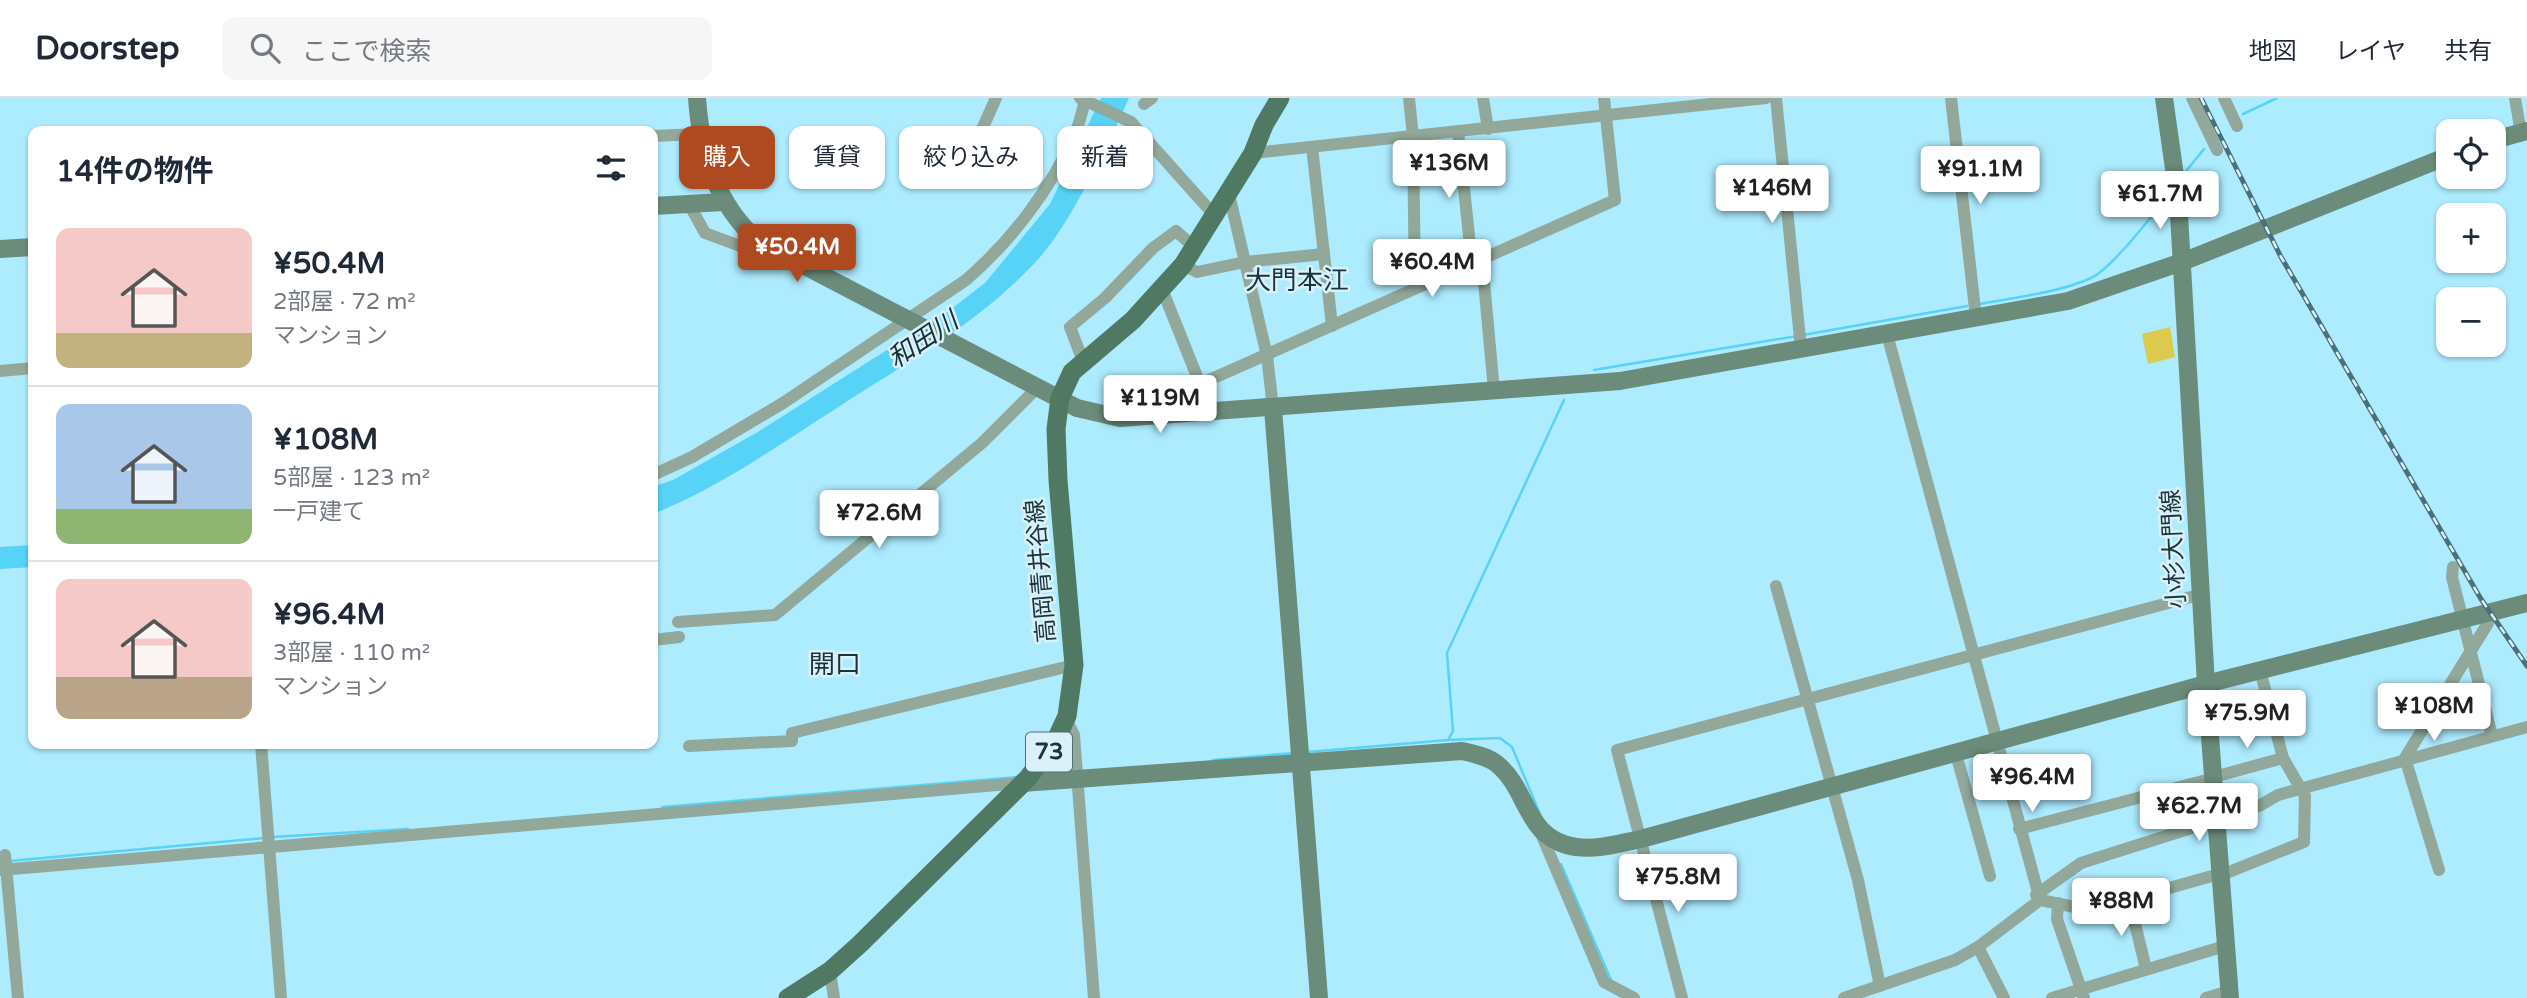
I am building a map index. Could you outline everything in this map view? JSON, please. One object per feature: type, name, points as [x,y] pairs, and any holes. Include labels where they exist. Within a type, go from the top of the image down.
[{"type":"main road","name":"高岡青井谷線","points":[[788,998],[830,971],[1022,783],[1055,742],[1066,719],[1072,695],[1074,665],[1058,480],[1056,429],[1060,398],[1072,372],[1133,320],[1183,265],[1253,153],[1264,125],[1280,98]]},
{"type":"street","points":[[696,98],[707,165],[723,202],[759,242],[1077,408],[1120,418],[1620,381],[2068,301],[2182,262],[2436,161]]},
{"type":"street","points":[[983,126],[996,98]]},
{"type":"street","points":[[1409,98],[1413,137],[1415,288]]},
{"type":"street","points":[[1483,98],[1488,129]]},
{"type":"street","points":[[1142,418],[1200,384],[1615,200],[1604,98]]},
{"type":"street","points":[[1253,153],[1766,98]]},
{"type":"street","points":[[1776,98],[1801,349]]},
{"type":"street","points":[[1951,98],[1976,318]]},
{"type":"street","name":"小杉大門線","points":[[2164,98],[2178,197],[2206,684],[2229,995]]},
{"type":"street","points":[[2192,98],[2217,150]]},
{"type":"street","points":[[2224,98],[2237,126]]},
{"type":"street","points":[[2506,137],[2524,132],[2515,98]]},
{"type":"street","points":[[658,473],[692,457],[783,403],[966,280],[1011,234],[1036,201],[1076,133],[1084,99],[1131,122],[1215,216]]},
{"type":"street","points":[[1458,132],[1494,391]]},
{"type":"street","points":[[658,135],[679,134]]},
{"type":"street","points":[[1312,147],[1332,326]]},
{"type":"street","points":[[1228,194],[1267,356],[1273,408],[1320,998]]},
{"type":"street","points":[[658,206],[723,202]]},
{"type":"street","points":[[689,204],[705,233],[740,246],[759,242]]},
{"type":"street","points":[[1083,361],[1070,327],[1105,298],[1153,248],[1176,231],[1195,248]]},
{"type":"street","points":[[0,249],[28,247]]},
{"type":"street","points":[[1183,265],[1197,272],[1245,262],[1324,254]]},
{"type":"street","points":[[1162,289],[1200,384]]},
{"type":"street","points":[[1887,334],[2038,897]]},
{"type":"street","points":[[0,370],[28,368]]},
{"type":"street","points":[[678,622],[775,615],[982,443],[1038,387]]},
{"type":"street","points":[[2453,567],[2452,577],[2491,736]]},
{"type":"street","points":[[1776,586],[1875,948],[1880,986]]},
{"type":"street","points":[[1682,998],[1618,750],[1975,657],[2202,594]]},
{"type":"street","points":[[1539,829],[1556,842],[1577,847],[1598,847],[1641,839],[2206,684],[2527,603]]},
{"type":"street","points":[[2439,870],[2405,766],[2405,758],[2488,623],[2483,614]]},
{"type":"street","points":[[658,639],[679,637]]},
{"type":"street","points":[[689,746],[792,741],[792,733],[1074,665]]},
{"type":"street","points":[[2038,897],[2085,909],[2219,875],[2304,842],[2306,815],[2301,789],[2283,758],[2260,670]]},
{"type":"street","points":[[1066,719],[1074,735],[1094,998]]},
{"type":"street","points":[[1844,998],[1955,960],[1978,947],[2081,863],[2301,789],[2405,758],[2527,727]]},
{"type":"street","points":[[261,749],[281,998]]},
{"type":"street","points":[[4,870],[1022,783],[1462,751],[1498,765],[1511,781],[1539,829],[1604,982],[1634,998]]},
{"type":"street","points":[[1956,754],[1990,876]]},
{"type":"street","points":[[2019,829],[2283,758]]},
{"type":"street","points":[[5,855],[4,870],[18,998]]},
{"type":"street","points":[[2129,899],[2146,970]]},
{"type":"street","points":[[2058,903],[2057,919],[2082,993]]},
{"type":"street","points":[[2052,998],[2082,993],[2225,946]]},
{"type":"street","points":[[1978,947],[2004,998]]},
{"type":"street","points":[[830,971],[834,998]]},
{"type":"street","points":[[2206,998],[2229,995]]},
{"type":"shaded area","points":[[2170,327],[2175,357],[2148,364],[2142,334]]},
{"type":"water","points":[[1101,98],[1129,98],[1116,126],[1088,126]]},
{"type":"water","name":"和田川","points":[[1057,189],[1084,189],[1041,256],[995,301],[970,320],[747,466],[658,512],[658,485],[673,480],[756,433],[950,310],[985,283],[1050,204]]},
{"type":"water","points":[[28,545],[28,567],[0,569],[0,547]]},
{"type":"waterway","points":[[2243,114],[2277,98]]},
{"type":"waterway","points":[[2183,175],[2204,149]]},
{"type":"waterway","points":[[1980,304],[2051,291],[2091,278],[2110,264],[2168,195]]},
{"type":"waterway","points":[[1803,335],[1967,306]]},
{"type":"waterway","points":[[1594,370],[1797,336]]},
{"type":"waterway","points":[[1308,752],[1448,740],[1453,731],[1447,653],[1564,400]]},
{"type":"waterway","points":[[1448,740],[1500,738],[1512,747],[1540,814]]},
{"type":"waterway","points":[[1213,760],[1294,753]]},
{"type":"waterway","points":[[662,807],[1018,777]]},
{"type":"waterway","points":[[272,837],[408,829]]},
{"type":"waterway","points":[[10,861],[265,838]]},
{"type":"waterway","points":[[1561,864],[1611,980]]},
{"type":"railway","points":[[2201,98],[2281,257],[2481,599],[2527,666]]},
{"type":"district","name":"大門本江","points":[[1297,280]]},
{"type":"district","name":"開口","points":[[835,664]]}]
